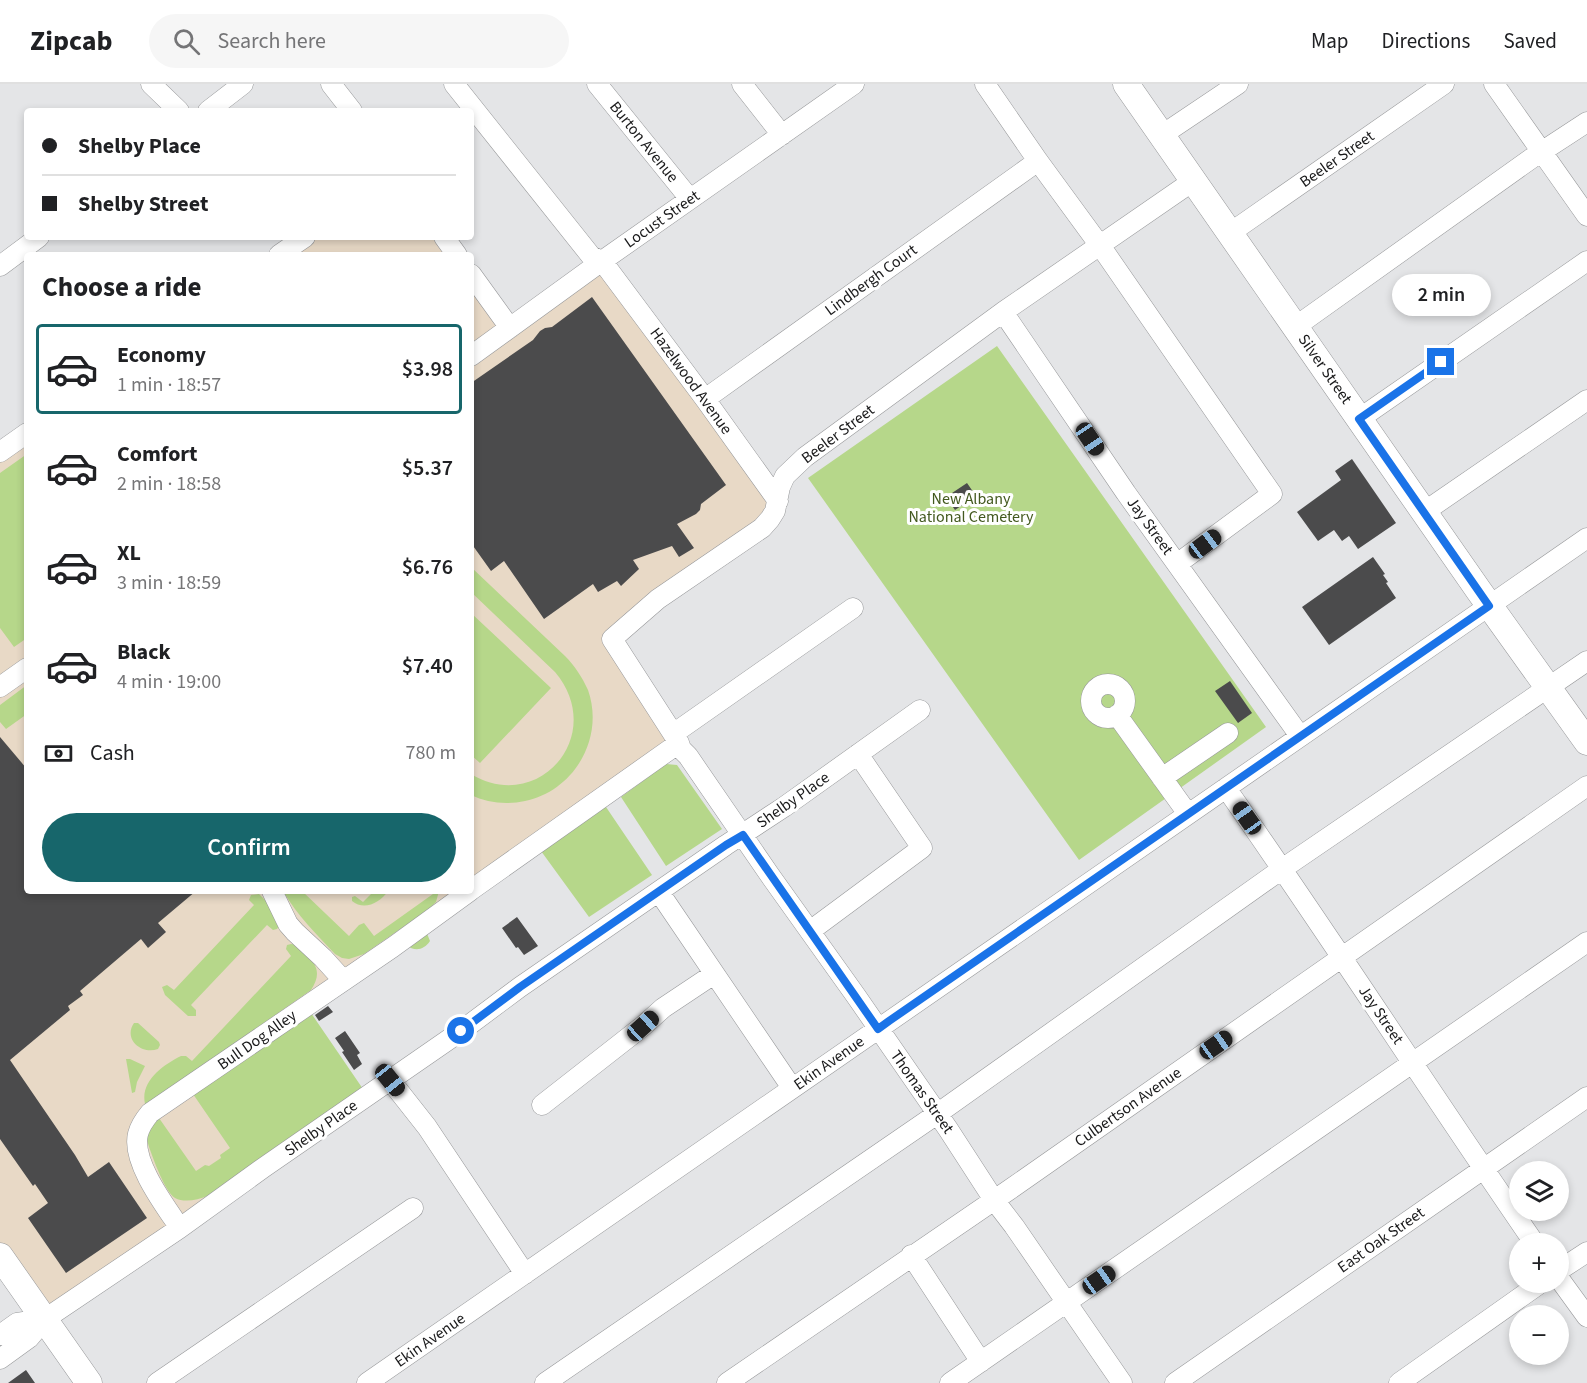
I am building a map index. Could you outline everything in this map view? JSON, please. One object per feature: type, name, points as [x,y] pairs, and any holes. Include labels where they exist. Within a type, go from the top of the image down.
[{"type":"main road","name":"Silver Street","points":[[1126,84],[1489,606],[1587,742]]},
{"type":"main road","points":[[0,1256],[89,1383]]},
{"type":"street","points":[[151,84],[176,108]]},
{"type":"street","points":[[212,108],[243,84]]},
{"type":"street","points":[[331,84],[350,108]]},
{"type":"street","name":"Hazelwood Avenue","points":[[454,84],[473,108]]},
{"type":"street","name":"Burton Avenue","points":[[597,84],[690,199]]},
{"type":"street","points":[[742,84],[782,135]]},
{"type":"street","name":"Locust Street","points":[[474,354],[854,84]]},
{"type":"street","points":[[985,84],[1100,245],[1272,494],[1178,564]]},
{"type":"street","points":[[1162,135],[1238,84]]},
{"type":"street","name":"Beeler Street","points":[[1230,233],[1444,84]]},
{"type":"street","points":[[1494,84],[1587,216]]},
{"type":"street","name":"Hazelwood Avenue","points":[[474,109],[591,256],[602,261],[778,501]]},
{"type":"street","points":[[1296,327],[1541,152],[1587,122]]},
{"type":"street","name":"Lindbergh Court","points":[[705,399],[1038,161]]},
{"type":"street","name":"Beeler Street","points":[[676,738],[612,639],[658,599],[762,528],[775,511],[785,476],[805,457],[1003,312],[1193,181]]},
{"type":"street","points":[[0,266],[35,240]]},
{"type":"street","points":[[283,252],[301,240]]},
{"type":"street","points":[[1359,419],[1587,261]]},
{"type":"street","points":[[474,278],[510,328]]},
{"type":"street","name":"Jay Street","points":[[1003,312],[1126,494],[1300,736]]},
{"type":"street","points":[[1424,512],[1587,400]]},
{"type":"street","points":[[0,452],[24,435]]},
{"type":"street","name":"Ekin Avenue","points":[[367,1383],[1587,538]]},
{"type":"street","name":"Bull Dog Alley","points":[[474,888],[853,608]]},
{"type":"street","points":[[545,1383],[937,1114],[1282,869],[1587,661]]},
{"type":"street","points":[[0,687],[24,670]]},
{"type":"street","name":"Shelby Place","points":[[0,1359],[29,1338],[45,1319],[180,1228],[520,987],[743,835],[920,710]]},
{"type":"street","points":[[1117,715],[1188,814]]},
{"type":"street","points":[[1162,778],[1228,733]]},
{"type":"street","name":"Thomas Street","points":[[676,738],[681,749],[810,931],[1122,1383]]},
{"type":"street","points":[[810,931],[922,848],[858,754]]},
{"type":"street","name":"Culbertson Avenue","points":[[727,1383],[994,1200],[1587,786]]},
{"type":"street","name":"Jay Street","points":[[1226,788],[1528,1233]]},
{"type":"street","points":[[659,892],[792,1088]]},
{"type":"street","points":[[273,894],[288,924],[343,980]]},
{"type":"street","name":"Bull Dog Alley","points":[[180,1228],[162,1203],[140,1158],[137,1134],[150,1113],[466,894]]},
{"type":"street","points":[[950,1383],[1587,942]]},
{"type":"street","points":[[542,1106],[663,1008],[714,974]]},
{"type":"street","points":[[390,1080],[428,1127],[525,1274]]},
{"type":"street","name":"East Oak Street","points":[[1175,1383],[1587,1097]]},
{"type":"street","points":[[157,1383],[413,1208]]},
{"type":"street","points":[[1569,1264],[1587,1252]]},
{"type":"street","points":[[911,1256],[981,1362]]},
{"type":"street","points":[[1569,1292],[1587,1317]]},
{"type":"street","points":[[1399,1383],[1526,1293]]},
{"type":"street","name":"Shelby Place","points":[[0,1335],[17,1323],[45,1319]]},
{"type":"shaded area","points":[[301,240],[446,240],[455,252],[284,252]]},
{"type":"shaded area","points":[[602,261],[778,501],[612,639],[679,743],[474,887],[474,278],[510,328]]},
{"type":"shaded area","points":[[24,433],[24,894],[465,894],[209,1073],[278,1158],[45,1319],[0,1255],[0,449]]},
{"type":"green space","name":"New Albany National Cemetery","points":[[997,346],[1266,727],[1079,860],[808,478]]},
{"type":"green space","points":[[24,456],[24,640],[14,647],[0,628],[0,473]]},
{"type":"green space","points":[[474,570],[572,664],[588,690],[592,708],[592,726],[581,760],[558,786],[542,795],[511,803],[484,800],[474,796],[474,775],[496,784],[520,784],[541,776],[558,762],[569,743],[574,720],[569,696],[555,672],[474,595]]},
{"type":"green space","points":[[474,616],[551,688],[480,763],[474,758]]},
{"type":"green space","points":[[24,687],[24,716],[6,729],[0,722],[0,705]]},
{"type":"green space","points":[[666,764],[677,765],[722,829],[666,866],[621,797]]},
{"type":"green space","points":[[606,807],[652,875],[589,917],[541,851]]},
{"type":"green space","points":[[259,894],[267,902],[279,926],[273,930],[267,925],[191,1005],[196,1010],[196,1016],[188,1016],[165,995],[162,987],[167,985],[174,990],[254,905],[249,900],[251,895]]},
{"type":"green space","points":[[285,894],[305,894],[349,936],[364,923],[374,936],[433,894],[438,894],[436,902],[428,910],[364,954],[349,959],[335,954]]},
{"type":"green space","points":[[371,894],[385,894],[376,902],[367,905],[357,904],[352,901],[352,897],[355,896],[363,902]]},
{"type":"green space","points":[[426,931],[430,941],[425,946],[416,949],[406,945]]},
{"type":"green space","points":[[287,945],[299,947],[315,965],[317,974],[311,990],[147,1105],[145,1104],[146,1088],[154,1075],[181,1056],[186,1056],[192,1061],[291,956],[286,949]]},
{"type":"green space","points":[[311,1013],[363,1089],[207,1196],[183,1200],[171,1195],[153,1159],[147,1140],[148,1127],[159,1118],[196,1171],[221,1158],[220,1155],[230,1148],[193,1094]]},
{"type":"green space","points":[[134,1023],[138,1023],[159,1042],[158,1049],[140,1048],[132,1040],[131,1029]]},
{"type":"green space","points":[[126,1059],[145,1066],[135,1092],[132,1093]]},
{"type":"building","points":[[592,297],[726,485],[701,504],[696,514],[677,524],[694,548],[679,557],[672,546],[633,560],[639,569],[621,586],[617,581],[598,592],[593,584],[544,619],[504,561],[491,571],[474,547],[474,381],[533,340],[540,331],[552,327]]},
{"type":"building","points":[[1352,459],[1396,523],[1358,549],[1349,536],[1342,541],[1334,530],[1318,541],[1297,512],[1341,480],[1335,471]]},
{"type":"building","points":[[967,483],[976,496],[955,510],[946,497]]},
{"type":"building","points":[[1373,557],[1385,574],[1383,575],[1388,582],[1386,583],[1396,598],[1329,645],[1302,607]]},
{"type":"building","points":[[1230,681],[1252,713],[1238,723],[1215,691]]},
{"type":"building","points":[[0,737],[24,765],[24,894],[192,894],[158,923],[166,932],[148,948],[141,939],[80,991],[83,995],[68,1006],[70,1010],[10,1060],[88,1177],[109,1162],[147,1218],[66,1273],[28,1218],[48,1203],[0,1139]]},
{"type":"building","points":[[517,917],[538,946],[524,955],[502,928]]},
{"type":"building","points":[[328,1006],[333,1012],[319,1021],[315,1015]]},
{"type":"building","points":[[345,1031],[360,1053],[357,1055],[362,1064],[354,1070],[335,1038]]},
{"type":"building","points":[[26,1370],[35,1383],[8,1383]]},
{"type":"route","points":[[461,1031],[520,987],[743,835],[878,1029],[1489,606],[1359,419],[1441,362]]}]
